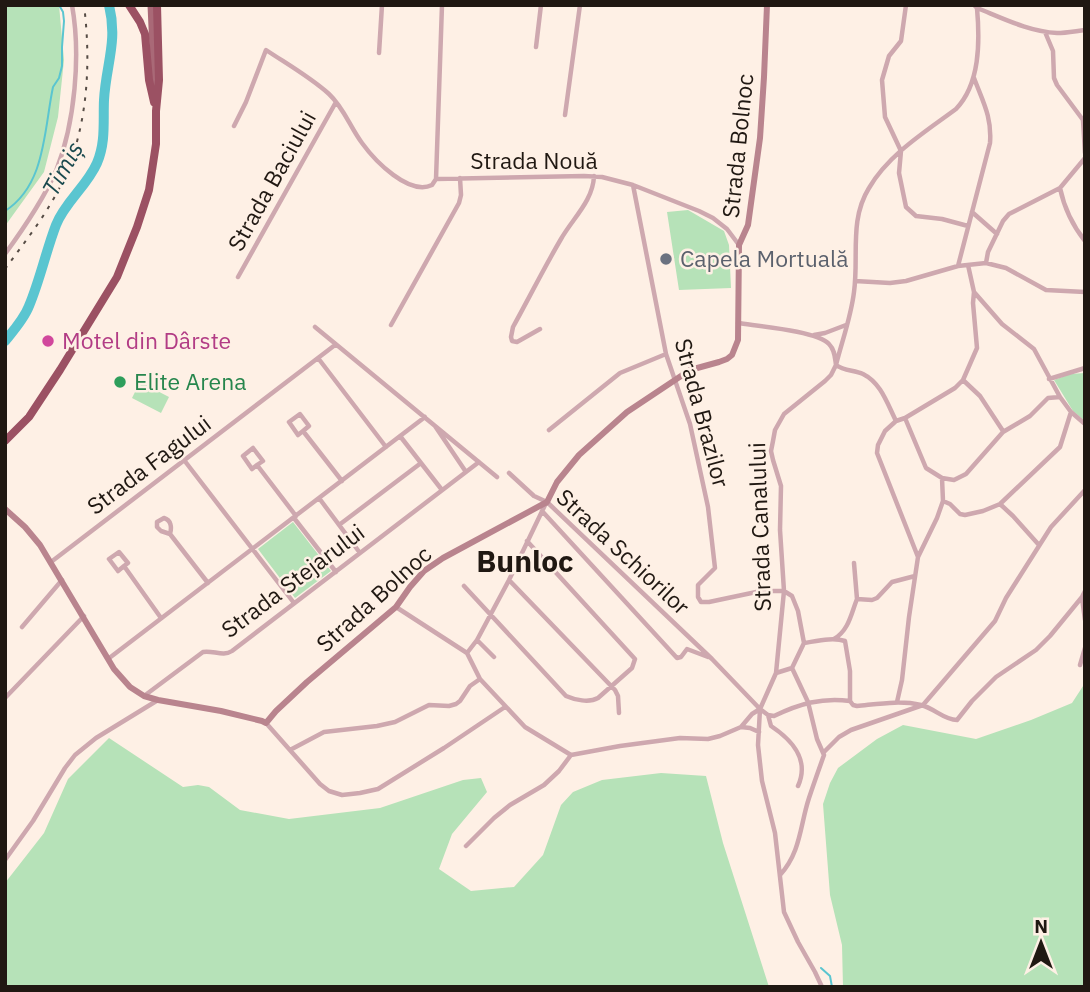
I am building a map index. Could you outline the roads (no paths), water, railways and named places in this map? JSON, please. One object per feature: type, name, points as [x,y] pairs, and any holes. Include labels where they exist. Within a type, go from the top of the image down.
[{"type":"highway","points":[[130,5],[145,34],[149,79],[156,111]]},
{"type":"highway","points":[[5,441],[24,423],[40,402],[102,303],[124,263],[137,227],[150,183],[155,153],[159,80],[157,5]]},
{"type":"main road","points":[[151,5],[156,111]]},
{"type":"street","points":[[5,254],[45,194],[65,141],[76,66],[72,5]]},
{"type":"street","points":[[379,53],[382,5]]},
{"type":"street","name":"Strada Nouă","points":[[234,126],[266,50],[327,92],[370,154],[400,180],[420,188],[432,186],[436,179],[442,5]]},
{"type":"street","points":[[536,47],[541,5]]},
{"type":"street","points":[[565,115],[580,5]]},
{"type":"street","name":"Strada Bolnoc","points":[[266,723],[307,682],[396,607],[424,571],[547,502],[557,482],[579,454],[627,412],[698,366],[727,359],[735,350],[738,340],[739,245],[748,225],[760,138],[766,5]]},
{"type":"street","points":[[906,5],[901,41],[889,56],[882,79],[885,117],[901,150],[899,173],[906,207],[916,216],[968,226]]},
{"type":"street","points":[[958,266],[991,131],[989,117],[974,78],[978,39],[975,7],[1045,32],[1085,30]]},
{"type":"street","points":[[986,263],[988,252],[1009,214],[1060,188],[1085,155],[1083,120],[1057,85],[1054,78],[1053,51],[1045,32]]},
{"type":"street","name":"Strada Canalului","points":[[760,709],[776,674],[784,591],[780,530],[781,486],[771,451],[775,430],[783,414],[825,381],[836,365],[854,296],[857,220],[869,188],[901,150],[956,109],[967,96],[974,78]]},
{"type":"street","name":"Strada Baciului","points":[[238,277],[336,102]]},
{"type":"street","points":[[540,329],[517,342],[512,341],[513,327],[562,238],[584,207],[594,184],[594,176]]},
{"type":"street","name":"Strada Nouă","points":[[436,179],[594,176],[634,185],[713,218],[727,229],[739,245]]},
{"type":"street","points":[[391,325],[459,203],[460,178]]},
{"type":"street","name":"Strada Brazilor","points":[[634,185],[666,354],[690,424],[710,519],[715,568],[698,585],[698,597],[701,602],[709,602],[761,591],[784,591]]},
{"type":"street","points":[[1060,188],[1077,231],[1085,241]]},
{"type":"street","points":[[972,212],[997,234]]},
{"type":"street","points":[[855,281],[906,281],[958,266],[986,263],[1006,268],[1046,290],[1085,292]]},
{"type":"street","points":[[919,557],[877,453],[878,445],[885,431],[896,421],[955,388],[963,380],[976,348],[974,292],[968,265]]},
{"type":"street","points":[[974,292],[1002,324],[1034,349],[1060,397],[1071,412],[1085,424]]},
{"type":"street","points":[[738,323],[814,335],[826,341],[832,346],[836,365],[861,373],[877,382],[896,421]]},
{"type":"street","points":[[814,335],[846,324]]},
{"type":"street","points":[[315,327],[497,477]]},
{"type":"street","name":"Strada Fagului","points":[[51,562],[335,345]]},
{"type":"street","points":[[549,430],[620,373],[666,354]]},
{"type":"street","points":[[318,358],[386,447]]},
{"type":"street","points":[[1049,379],[1085,368]]},
{"type":"street","points":[[963,380],[979,397],[1003,432]]},
{"type":"street","points":[[905,418],[926,468],[942,478],[954,480],[966,474],[1003,432],[1030,416],[1048,398],[1060,397]]},
{"type":"street","points":[[943,501],[965,515],[1000,504],[1060,447],[1071,412]]},
{"type":"street","points":[[300,414],[309,426],[303,431],[298,435],[289,422],[300,414]]},
{"type":"street","points":[[108,659],[425,417]]},
{"type":"street","points":[[434,424],[466,472]]},
{"type":"street","points":[[303,431],[342,481]]},
{"type":"street","points":[[400,436],[442,490]]},
{"type":"street","points":[[253,448],[263,461],[257,465],[252,469],[243,456],[253,448]]},
{"type":"street","points":[[184,460],[293,603]]},
{"type":"street","name":"Strada Stejarului","points":[[144,696],[203,652],[229,653],[479,462]]},
{"type":"street","points":[[339,525],[421,463]]},
{"type":"street","points":[[257,465],[336,572]]},
{"type":"street","name":"Strada Schiorilor","points":[[509,473],[534,496],[547,502],[768,715]]},
{"type":"street","points":[[897,702],[919,557],[943,501],[942,478]]},
{"type":"street","points":[[779,876],[798,846],[809,799],[824,752],[830,744],[850,730],[923,705],[995,621],[1006,598],[1051,527],[1085,490]]},
{"type":"street","points":[[319,498],[360,553]]},
{"type":"street","points":[[467,653],[477,640],[509,580],[547,502]]},
{"type":"street","points":[[1000,504],[1039,545]]},
{"type":"street","points":[[5,509],[40,545],[125,683],[144,696],[158,700],[221,711],[266,723],[329,791],[347,795],[382,787],[505,707]]},
{"type":"street","name":"Strada Schiorilor","points":[[542,512],[677,657],[681,657],[687,649],[712,659]]},
{"type":"street","points":[[170,534],[208,583]]},
{"type":"street","points":[[464,586],[566,696],[593,701],[632,668],[635,659],[527,541]]},
{"type":"street","points":[[835,639],[846,629],[857,598],[854,563]]},
{"type":"street","points":[[124,566],[161,618]]},
{"type":"street","points":[[857,598],[872,600],[892,582],[916,576]]},
{"type":"street","points":[[22,628],[62,580]]},
{"type":"street","points":[[509,580],[612,687],[618,696],[619,713]]},
{"type":"street","points":[[776,674],[792,668],[804,643],[798,611],[792,596],[784,591]]},
{"type":"street","points":[[798,786],[802,772],[800,758],[790,740],[771,726],[768,715],[774,716],[808,702],[832,699],[850,701],[857,706],[897,702],[923,705],[951,720],[957,720],[996,677],[1036,650],[1050,636],[1085,591]]},
{"type":"street","points":[[1082,597],[1085,620]]},
{"type":"street","points":[[396,607],[467,653],[480,680],[525,727],[571,755],[680,738],[708,739],[741,727],[751,714],[760,709]]},
{"type":"street","points":[[5,698],[84,617]]},
{"type":"street","points":[[804,643],[843,639],[850,671],[850,701]]},
{"type":"street","points":[[477,640],[494,657]]},
{"type":"street","points":[[1080,664],[1085,648]]},
{"type":"street","points":[[792,668],[808,702],[817,739],[824,752]]},
{"type":"street","points":[[290,750],[324,732],[377,726],[395,722],[429,705],[456,704],[470,686],[480,680]]},
{"type":"street","points":[[5,860],[75,755],[96,738],[158,700]]},
{"type":"street","points":[[760,709],[760,771],[775,833],[784,912],[822,987]]},
{"type":"street","points":[[741,727],[759,732]]},
{"type":"street","points":[[466,846],[510,805],[544,785],[571,755]]},
{"type":"waterway","points":[[5,211],[29,187],[41,155],[53,87],[62,66],[64,21],[59,5]]},
{"type":"waterway","name":"Timiș","points":[[5,341],[27,311],[60,217],[88,179],[100,155],[105,87],[112,42],[109,5]]},
{"type":"waterway","points":[[821,968],[830,976],[832,987]]},
{"type":"railway","points":[[5,269],[53,199],[73,154],[86,91],[84,5]]},
{"type":"place","name":"Capela Mortuală","points":[[666,259]]},
{"type":"place","name":"Motel din Dârste","points":[[48,341]]},
{"type":"place","name":"Elite Arena","points":[[120,382]]},
{"type":"district","name":"Bunloc","points":[[525,562]]}]
